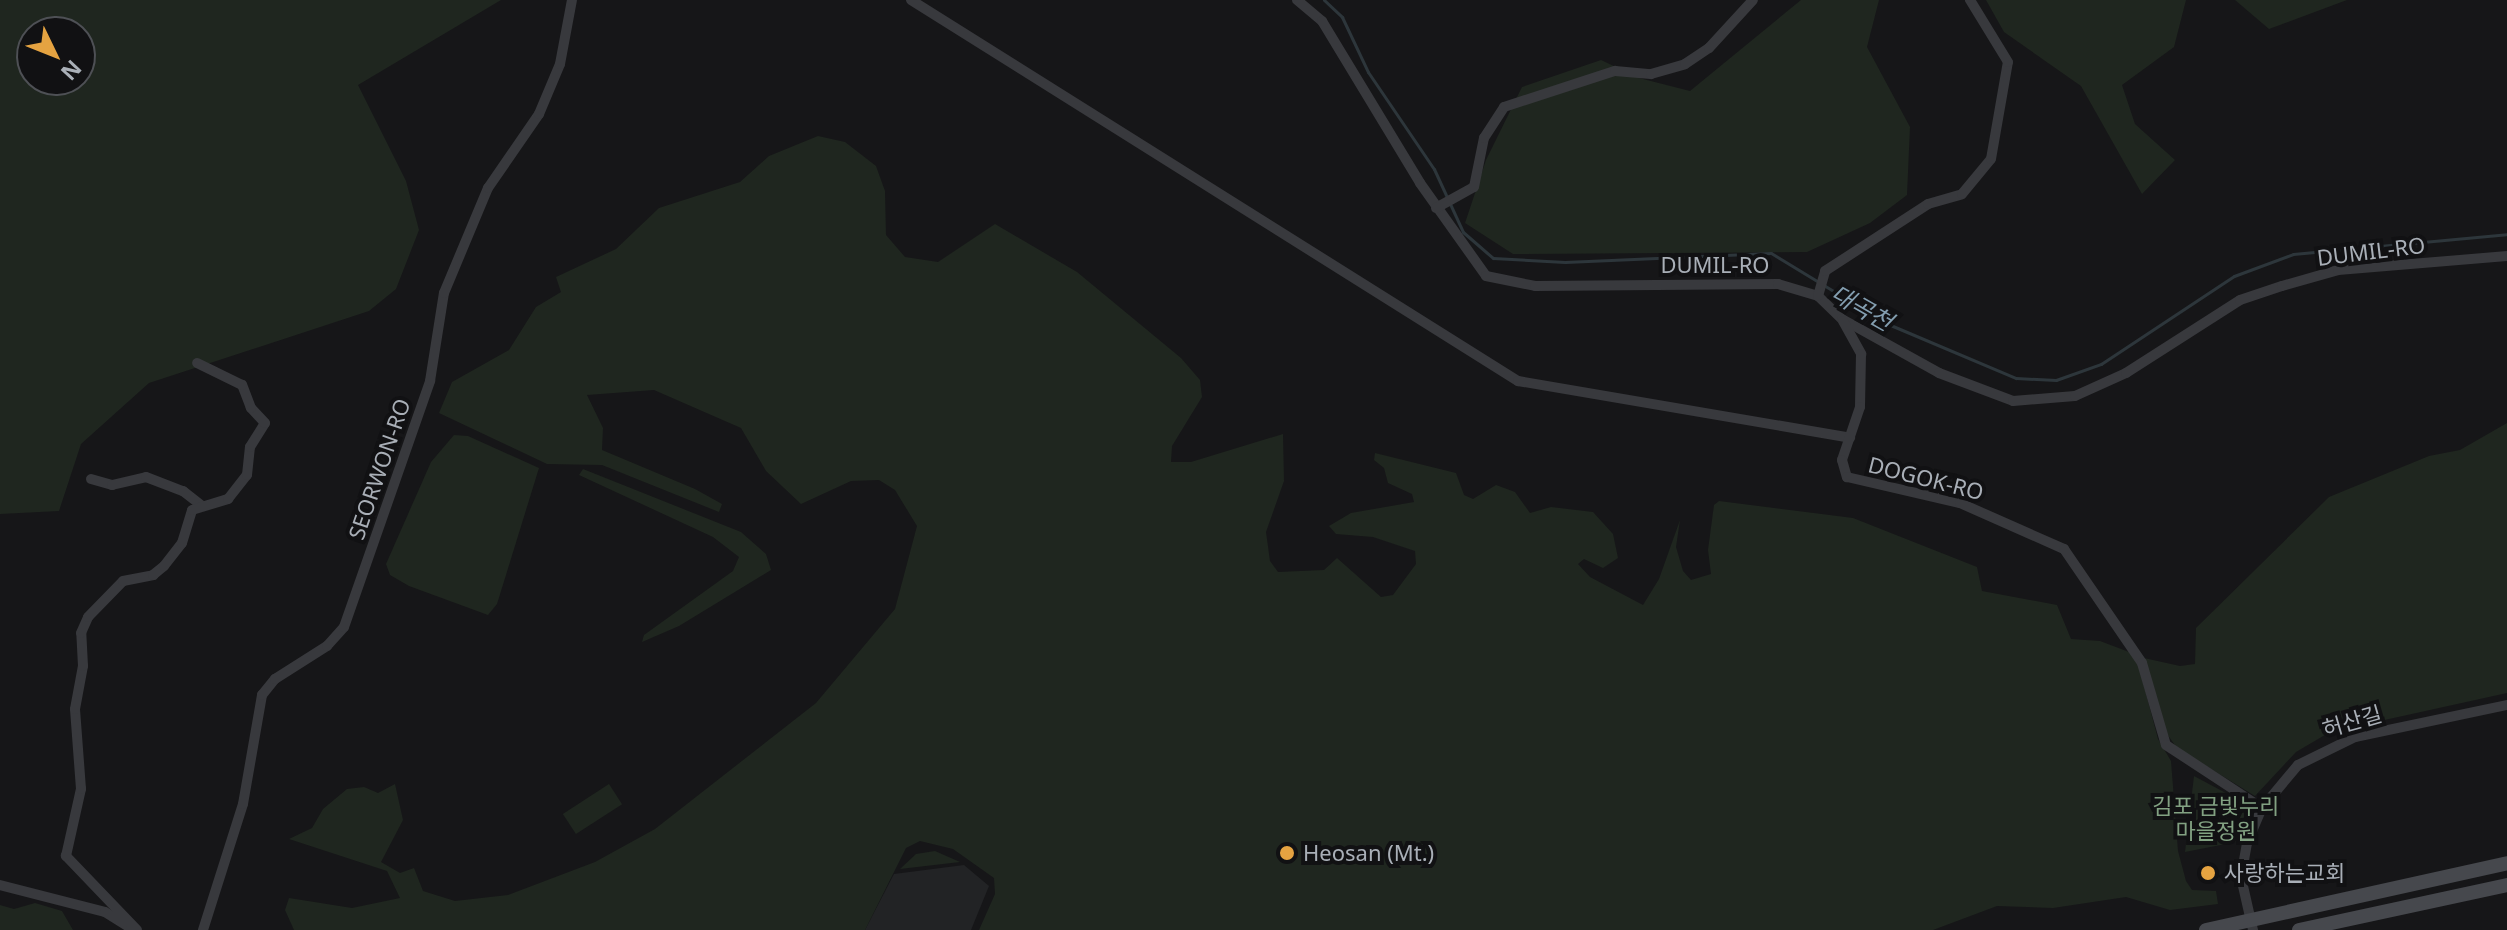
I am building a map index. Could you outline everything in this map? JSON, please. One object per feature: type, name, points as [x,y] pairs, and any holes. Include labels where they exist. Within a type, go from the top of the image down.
[{"type":"street","name":"SEORWON-RO","points":[[203,930],[243,804],[262,695],[275,679],[327,646],[344,627],[430,381],[444,293],[488,188],[539,114],[560,64],[572,0]]},
{"type":"street","points":[[911,0],[1518,381],[1850,438],[1860,407],[1861,354],[1842,319]]},
{"type":"street","name":"DUMIL-RO","points":[[1297,0],[1322,21],[1486,276],[1535,286],[1778,284],[1819,293],[1842,319],[1983,393],[2047,402],[2075,396],[2126,373],[2240,300],[2338,270],[2507,256]]},
{"type":"street","points":[[1440,206],[1474,187],[1484,138],[1504,107],[1615,71],[1651,74],[1685,64],[1709,48],[1753,0]]},
{"type":"street","points":[[1819,293],[1823,277],[1928,204],[1962,194],[1991,159],[2008,62],[1970,0]]},
{"type":"street","points":[[134,930],[66,856],[81,789],[75,709],[83,666],[81,633],[88,617],[123,581],[153,575],[164,566],[182,543],[192,510],[201,505],[223,502],[240,486],[248,472],[251,444],[266,425],[251,408],[242,385],[197,363]]},
{"type":"street","name":"DOGOK-RO","points":[[1850,438],[1842,460],[1847,477],[1960,503],[2064,549],[2147,671],[2162,737],[2171,751],[2262,808]]},
{"type":"street","points":[[91,479],[112,485],[146,477],[183,491],[201,505]]},
{"type":"street","name":"허산길","points":[[2252,926],[2241,869],[2262,808],[2298,765],[2332,745],[2507,705]]},
{"type":"street","points":[[2206,930],[2252,926],[2507,863]]},
{"type":"street","points":[[0,885],[105,912],[134,930]]},
{"type":"street","points":[[2299,930],[2507,885]]},
{"type":"shaded area","points":[[964,865],[989,886],[971,930],[865,930],[894,874]]},
{"type":"green space","points":[[0,0],[501,0],[358,85],[406,181],[419,230],[396,289],[369,311],[149,383],[81,444],[59,511],[0,514]]},
{"type":"green space","points":[[1801,0],[1879,0],[1867,47],[1910,127],[1907,195],[1870,223],[1807,252],[1513,254],[1465,223],[1486,160],[1522,87],[1601,60],[1639,78],[1690,91]]},
{"type":"green space","points":[[1986,0],[2186,0],[2174,47],[2122,85],[2135,124],[2175,160],[2142,194],[2081,86],[2004,32]]},
{"type":"green space","points":[[2235,0],[2347,0],[2269,29]]},
{"type":"green space","points":[[818,136],[845,142],[876,166],[885,191],[886,235],[905,257],[938,262],[995,224],[1077,272],[1181,358],[1200,380],[1202,397],[1172,446],[1171,462],[1191,462],[1283,434],[1284,481],[1266,532],[1270,561],[1278,572],[1324,570],[1337,558],[1381,597],[1393,595],[1416,564],[1415,551],[1373,537],[1336,534],[1329,526],[1351,513],[1414,502],[1412,494],[1388,483],[1384,468],[1374,460],[1375,453],[1456,473],[1464,495],[1473,499],[1496,485],[1515,492],[1530,513],[1551,507],[1593,512],[1613,534],[1618,558],[1603,568],[1584,559],[1578,564],[1590,577],[1643,605],[1659,579],[1680,520],[1676,547],[1683,571],[1691,580],[1711,574],[1708,550],[1714,505],[1719,501],[1853,518],[1977,567],[1982,591],[2057,605],[2071,639],[2100,641],[2129,652],[2139,667],[2158,739],[2171,761],[2178,851],[2186,881],[2192,890],[2216,891],[2218,904],[2170,910],[2126,897],[2053,908],[1997,906],[1933,930],[979,930],[995,894],[994,878],[953,849],[920,841],[906,848],[865,930],[294,930],[285,910],[289,898],[352,908],[400,898],[387,871],[289,839],[312,828],[323,809],[347,789],[364,787],[378,793],[395,784],[403,820],[381,862],[400,873],[414,868],[423,891],[455,901],[508,895],[595,862],[655,829],[816,703],[895,609],[917,526],[895,490],[879,480],[851,481],[801,504],[766,471],[741,428],[654,390],[587,395],[603,428],[602,450],[695,489],[722,504],[719,512],[602,465],[547,464],[439,413],[452,382],[509,350],[536,307],[561,292],[556,277],[616,249],[659,208],[740,182],[769,156]]},
{"type":"green space","points":[[2507,423],[2507,693],[2330,732],[2296,752],[2255,796],[2177,748],[2167,734],[2144,658],[2180,666],[2195,664],[2196,628],[2329,497],[2429,456],[2460,450]]},
{"type":"green space","points":[[454,435],[468,436],[539,468],[497,604],[488,615],[409,586],[390,575],[386,564],[431,462]]},
{"type":"green space","points":[[583,469],[741,532],[766,554],[771,570],[679,626],[642,642],[644,635],[733,571],[739,557],[713,537],[579,475]]},
{"type":"green space","name":"김포 금빛누리 마을정원","points":[[2194,776],[2252,807],[2241,841],[2185,852]]},
{"type":"green space","points":[[609,784],[622,804],[576,834],[563,814]]},
{"type":"green space","points":[[935,851],[960,862],[900,869],[916,854]]},
{"type":"green space","points":[[35,903],[62,911],[73,930],[0,930],[0,905],[14,909]]},
{"type":"waterway","name":"대곡천","points":[[1324,0],[1342,17],[1368,72],[1434,169],[1463,232],[1493,258],[1565,262],[1771,253],[1888,324],[2016,378],[2056,380],[2101,364],[2234,276],[2293,254],[2507,234]]},
{"type":"place","name":"Heosan (Mt.)","points":[[1287,853]]},
{"type":"place","name":"사랑하는교회","points":[[2208,873]]}]
